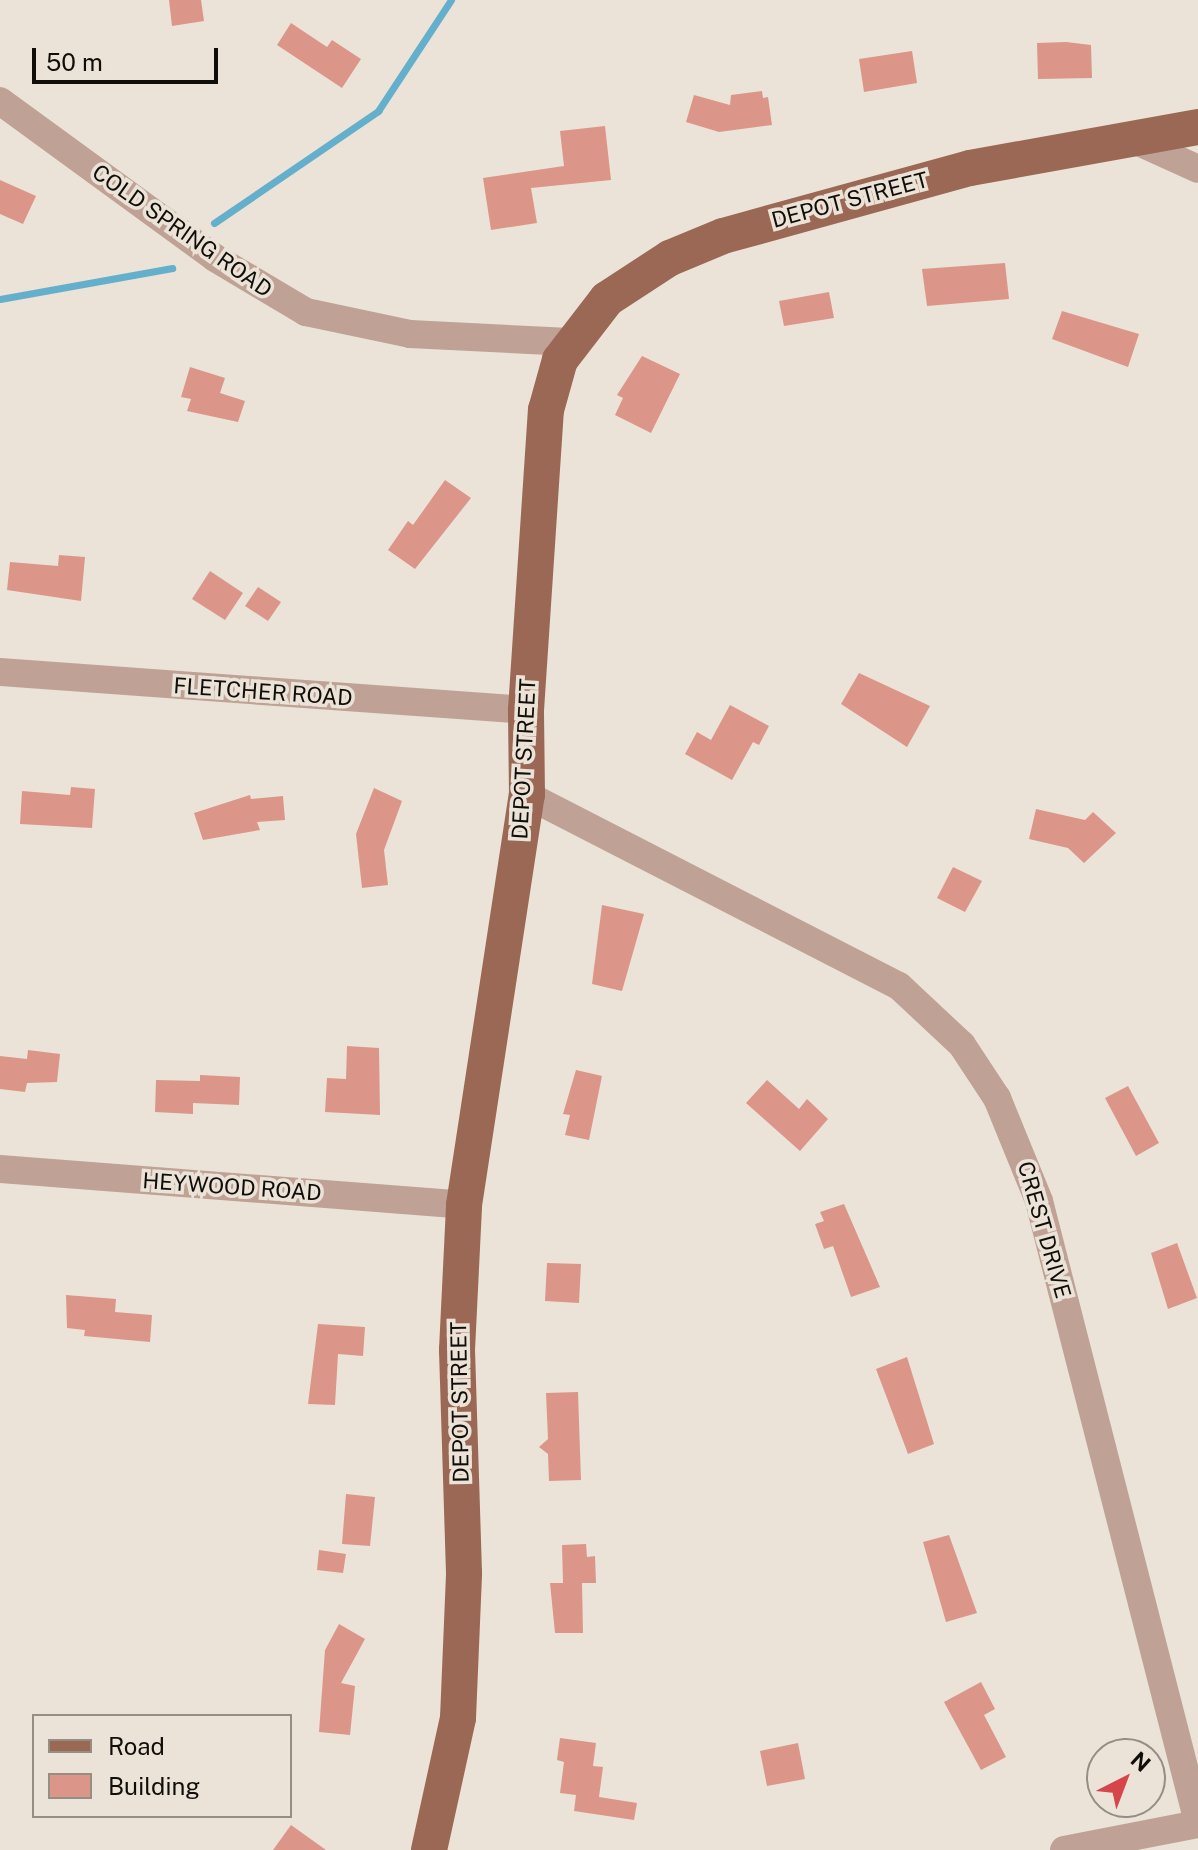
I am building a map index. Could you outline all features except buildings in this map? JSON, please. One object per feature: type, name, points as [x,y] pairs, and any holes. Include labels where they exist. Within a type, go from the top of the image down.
[{"type":"main road","name":"DEPOT STREET","points":[[429,1850],[458,1718],[464,1573],[457,1350],[464,1205],[527,795],[526,710],[546,410],[570,342],[607,299],[670,258],[723,236],[970,168],[1198,127]]},
{"type":"street","name":"COLD SPRING ROAD","points":[[0,101],[215,258],[306,312],[346,324],[434,337],[570,342]]},
{"type":"street","points":[[1132,139],[1198,169]]},
{"type":"street","name":"FLETCHER ROAD","points":[[0,672],[526,710]]},
{"type":"street","name":"CREST DRIVE","points":[[527,795],[899,986],[962,1045],[988,1085],[1020,1147],[1039,1201],[1198,1823]]},
{"type":"street","name":"HEYWOOD ROAD","points":[[0,1169],[464,1205]]},
{"type":"street","points":[[1064,1850],[1198,1823]]},
{"type":"waterway","points":[[214,223],[378,111],[451,0]]},
{"type":"waterway","points":[[0,299],[172,268]]}]
